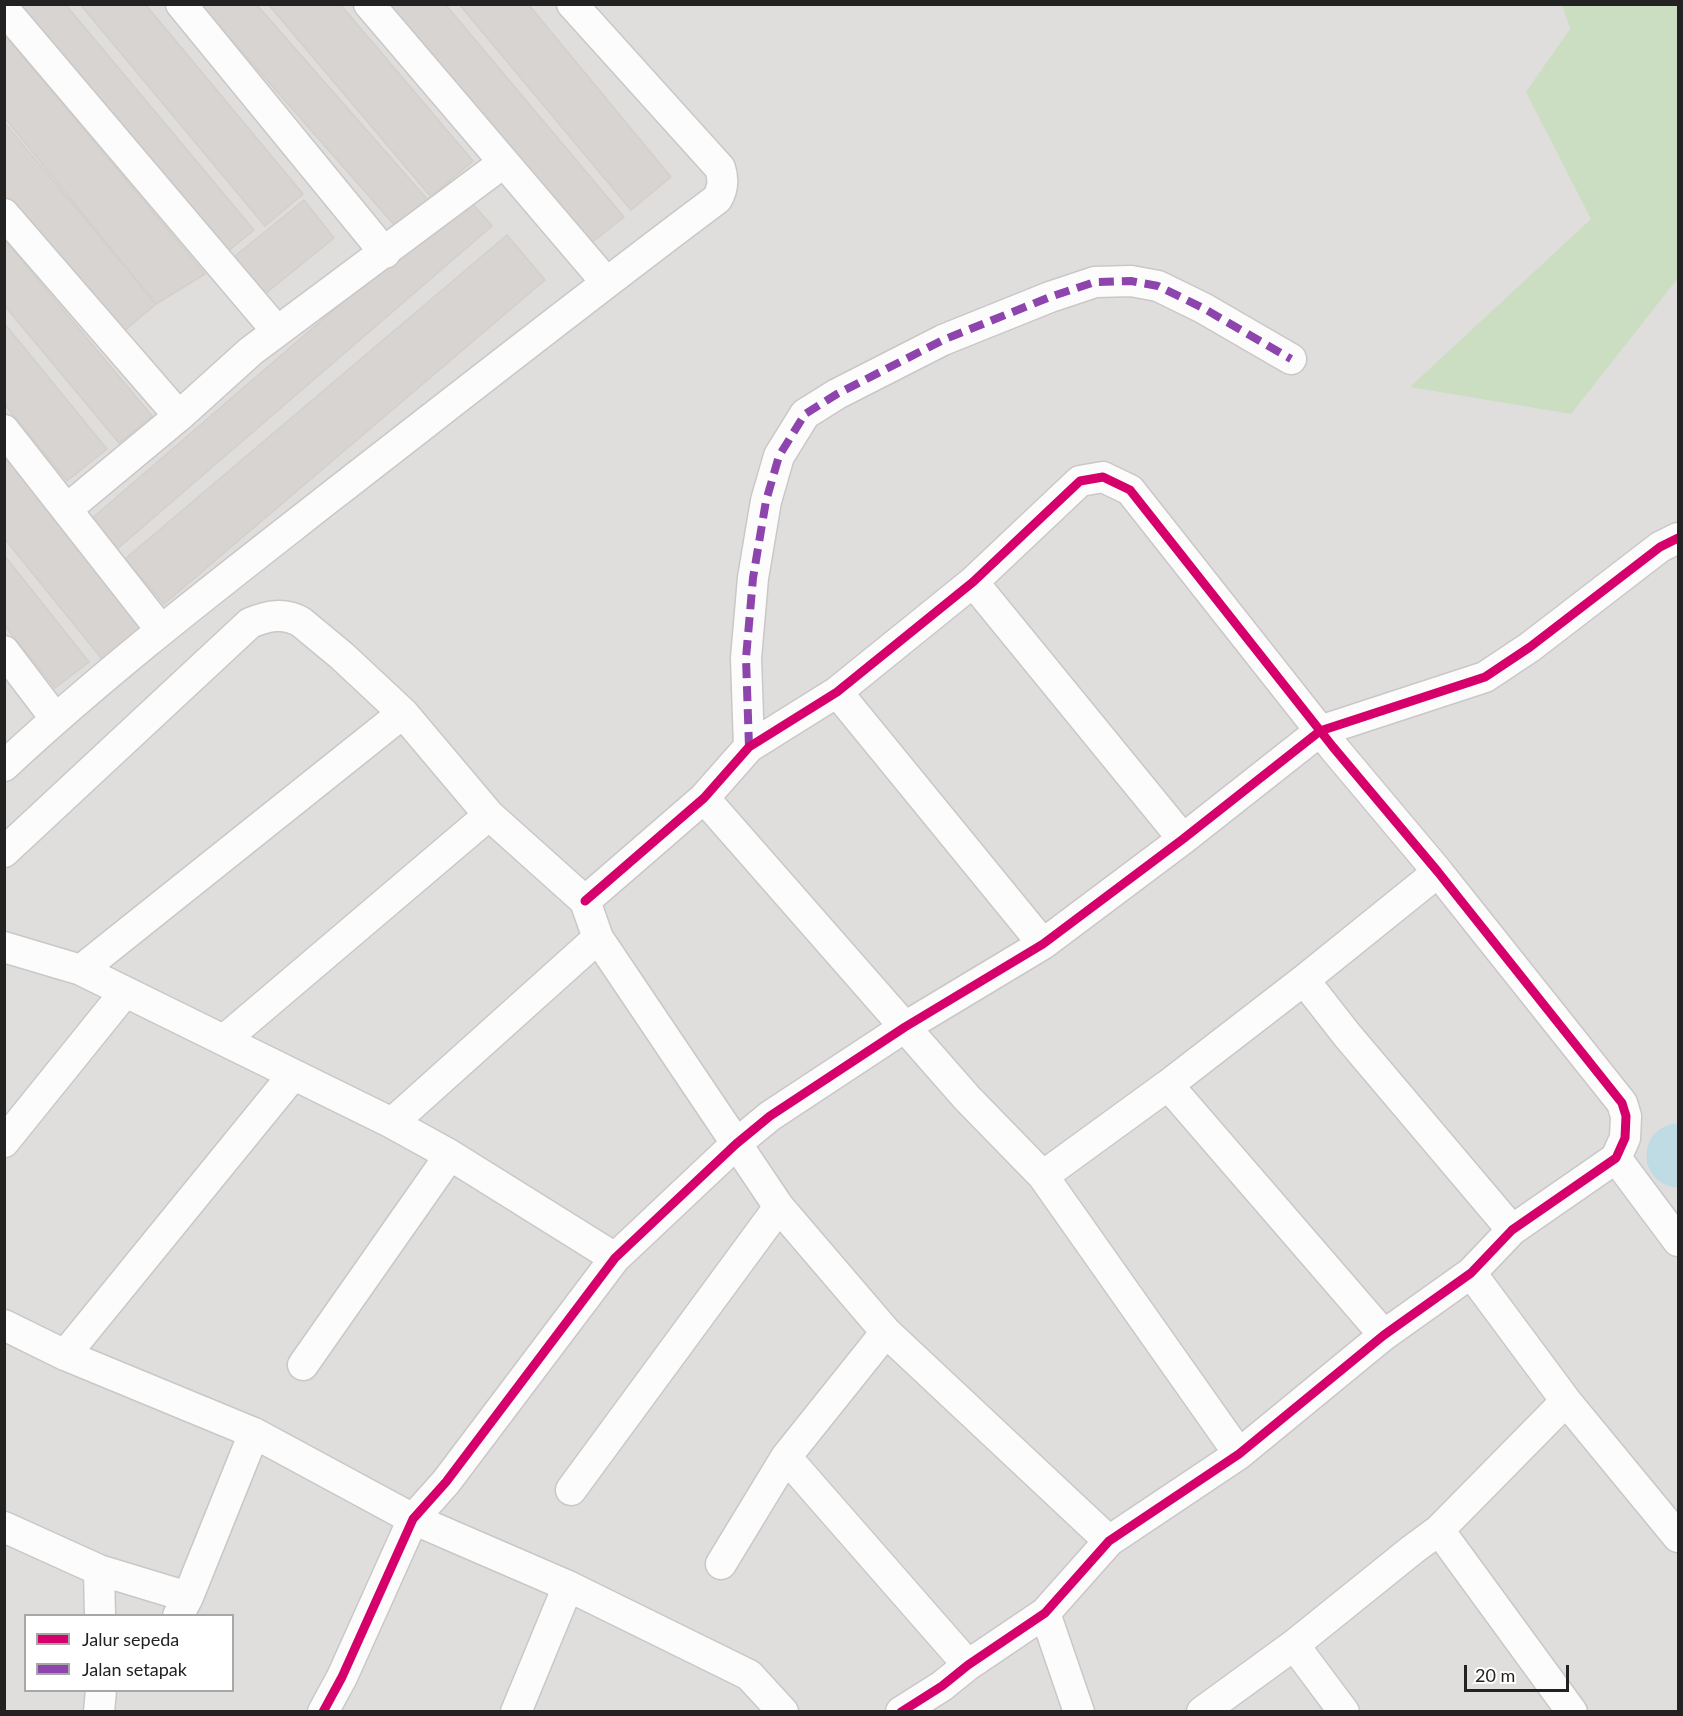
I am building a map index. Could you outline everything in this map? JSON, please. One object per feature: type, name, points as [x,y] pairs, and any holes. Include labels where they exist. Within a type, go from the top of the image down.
[{"type":"street","points":[[181,4],[385,253]]},
{"type":"street","points":[[369,4],[606,282]]},
{"type":"street","points":[[4,766],[55,718],[161,630],[606,282],[717,200],[721,192],[723,177],[720,168],[572,4]]},
{"type":"street","points":[[4,9],[277,332]]},
{"type":"street","points":[[68,509],[179,416],[251,351],[503,163]]},
{"type":"street","points":[[4,214],[179,416]]},
{"type":"street","points":[[749,747],[746,658],[755,567],[766,501],[779,456],[805,414],[837,394],[943,340],[1050,297],[1095,282],[1131,281],[1158,286],[1203,308],[1291,359]]},
{"type":"street","points":[[4,430],[161,630]]},
{"type":"street","points":[[585,901],[704,798],[749,747],[837,692],[973,582],[1080,481],[1103,477],[1130,490],[1320,730],[1438,872],[1622,1103],[1626,1116],[1625,1138],[1616,1158],[1512,1230],[1471,1273],[1384,1335],[1239,1454],[1109,1541],[1045,1613],[968,1665],[942,1686],[901,1712]]},
{"type":"street","points":[[323,1712],[342,1677],[413,1519],[446,1482],[615,1258],[736,1144],[770,1116],[905,1027],[1043,944],[1183,839],[1320,730],[1485,677],[1530,647],[1660,547],[1678,538]]},
{"type":"street","points":[[973,582],[1183,839]]},
{"type":"street","points":[[4,852],[250,624],[266,617],[281,616],[294,618],[301,622],[342,656],[403,713],[489,815],[585,901],[598,938],[779,1207],[886,1332],[1109,1541]]},
{"type":"street","points":[[4,651],[55,718]]},
{"type":"street","points":[[837,692],[1043,944]]},
{"type":"street","points":[[81,970],[403,713]]},
{"type":"street","points":[[704,798],[967,1098],[1042,1176],[1239,1454]]},
{"type":"street","points":[[224,1040],[489,815]]},
{"type":"street","points":[[1042,1176],[1168,1085],[1438,872]]},
{"type":"street","points":[[392,1123],[598,938]]},
{"type":"street","points":[[4,946],[81,970],[392,1123],[450,1155],[615,1258]]},
{"type":"street","points":[[1304,980],[1347,1035],[1512,1230]]},
{"type":"street","points":[[4,1142],[125,992]]},
{"type":"street","points":[[65,1354],[294,1075]]},
{"type":"street","points":[[1168,1085],[1384,1335]]},
{"type":"street","points":[[303,1365],[450,1155]]},
{"type":"street","points":[[1616,1158],[1678,1241]]},
{"type":"street","points":[[571,1490],[779,1207]]},
{"type":"street","points":[[1471,1273],[1566,1401],[1678,1536]]},
{"type":"street","points":[[4,1325],[65,1354],[254,1433],[413,1519],[568,1586],[749,1675],[783,1712]]},
{"type":"street","points":[[721,1564],[786,1457],[886,1332]]},
{"type":"street","points":[[1202,1712],[1293,1645],[1439,1530],[1566,1401]]},
{"type":"street","points":[[4,1527],[183,1606],[254,1433]]},
{"type":"street","points":[[786,1457],[968,1665]]},
{"type":"street","points":[[1439,1530],[1572,1712]]},
{"type":"street","points":[[99,1570],[100,1614]]},
{"type":"street","points":[[516,1712],[568,1586]]},
{"type":"street","points":[[1045,1613],[1079,1712]]},
{"type":"street","points":[[1293,1645],[1344,1712]]},
{"type":"street","points":[[99,1712],[101,1692]]},
{"type":"shaded area","points":[[5,5],[1678,5],[1678,1711],[5,1712]]},
{"type":"green space","points":[[1562,5],[1678,5],[1678,278],[1571,414],[1410,387],[1591,219],[1526,92],[1570,29]]},
{"type":"building","points":[[12,4],[65,4],[254,230],[222,256]]},
{"type":"building","points":[[80,4],[145,4],[303,194],[265,226]]},
{"type":"building","points":[[200,4],[256,4],[428,200],[396,227]]},
{"type":"building","points":[[268,4],[340,4],[473,161],[431,197]]},
{"type":"building","points":[[388,4],[445,4],[624,217],[590,244]]},
{"type":"building","points":[[459,4],[528,4],[671,177],[631,210]]},
{"type":"building","points":[[4,34],[205,274],[156,304],[4,117]]},
{"type":"building","points":[[4,122],[156,304],[118,336],[4,199]]},
{"type":"building","points":[[466,196],[492,226],[116,550],[90,520]]},
{"type":"building","points":[[304,200],[334,238],[260,298],[230,260]]},
{"type":"building","points":[[507,235],[545,280],[164,604],[125,559]]},
{"type":"building","points":[[4,239],[152,416],[119,443],[4,305]]},
{"type":"building","points":[[4,323],[107,449],[67,481],[4,404]]},
{"type":"building","points":[[4,455],[143,626],[102,659],[4,538]]},
{"type":"building","points":[[4,555],[89,662],[55,688],[4,625]]},
{"type":"marked path","points":[[749,747],[746,658],[753,578],[766,501],[779,456],[805,414],[837,394],[943,340],[1050,297],[1095,282],[1131,281],[1158,286],[1203,308],[1291,359]]},
{"type":"cycle path","points":[[585,901],[704,798],[749,747],[837,692],[973,582],[1080,481],[1103,477],[1130,490],[1333,747],[1438,872],[1622,1103],[1626,1116],[1625,1138],[1616,1158],[1512,1230],[1471,1273],[1384,1335],[1239,1454],[1109,1541],[1045,1613],[968,1665],[942,1686],[901,1712]]},
{"type":"cycle path","points":[[323,1712],[342,1677],[413,1519],[446,1482],[615,1258],[736,1144],[770,1116],[905,1027],[1043,944],[1183,839],[1320,731],[1485,677],[1530,647],[1660,547],[1678,538]]}]
